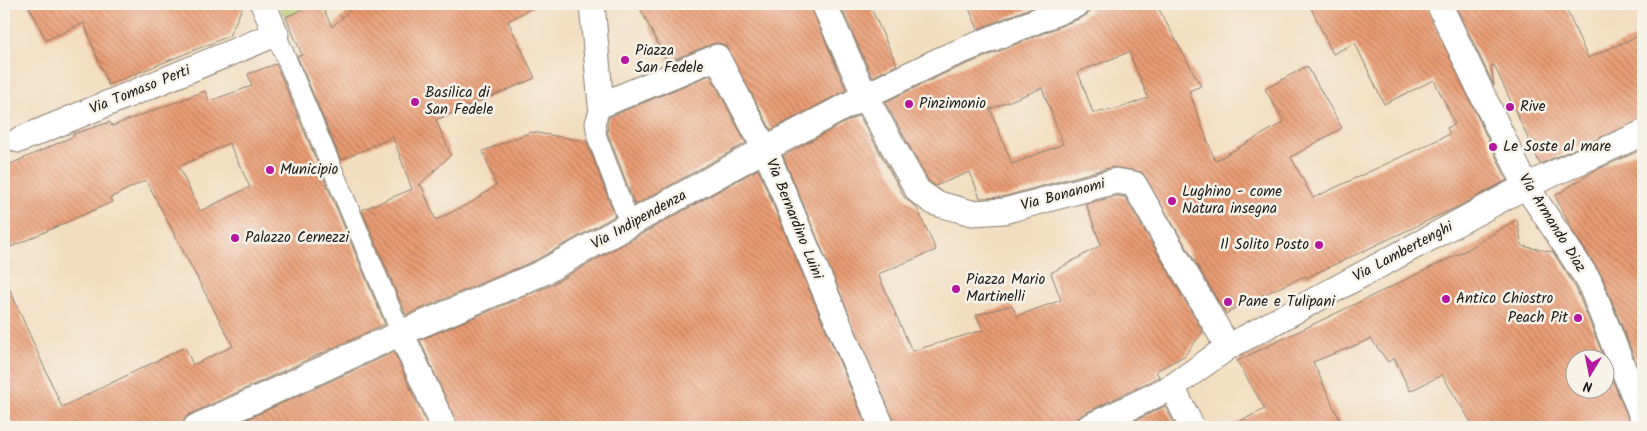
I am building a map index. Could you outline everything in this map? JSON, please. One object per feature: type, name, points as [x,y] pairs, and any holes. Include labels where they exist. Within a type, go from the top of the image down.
[{"type":"street","points":[[263,4],[401,332],[444,427]]},
{"type":"street","points":[[592,4],[601,105],[595,123],[597,137],[630,225]]},
{"type":"street","points":[[824,4],[865,96]]},
{"type":"street","name":"Via Indipendenza","points":[[196,427],[401,332],[542,273],[765,149],[865,96],[944,58],[1078,4]]},
{"type":"street","name":"Via Armando Diaz","points":[[1439,4],[1526,186],[1590,281],[1643,419]]},
{"type":"street","name":"Via Tomaso Perti","points":[[11,144],[276,34]]},
{"type":"street","name":"Via Bernardino Luini","points":[[601,105],[716,57],[765,149],[882,427]]},
{"type":"street","name":"Via Bonanomi","points":[[865,96],[918,191],[935,203],[972,213],[1004,211],[1116,181],[1134,184],[1228,347]]},
{"type":"street","name":"Via Lambertenghi","points":[[1089,427],[1172,387],[1228,347],[1526,186],[1643,133]]},
{"type":"street","points":[[1172,387],[1192,427]]},
{"type":"green space","points":[[277,4],[313,4],[286,17]]},
{"type":"building","points":[[28,4],[244,4],[229,36],[108,85],[84,23],[46,40]]},
{"type":"building","points":[[313,4],[321,4],[332,27],[356,4],[539,4],[508,21],[535,78],[436,120],[451,155],[418,186],[421,185],[436,220],[474,201],[496,185],[483,151],[531,132],[586,141],[615,216],[536,260],[406,315],[362,210],[412,189],[393,137],[341,160],[297,56],[302,55],[286,17]]},
{"type":"building","points":[[638,4],[810,4],[846,90],[771,130],[725,45],[719,43],[712,44],[667,62]]},
{"type":"building","points":[[840,4],[869,4],[897,65],[872,77]]},
{"type":"building","points":[[967,4],[1040,4],[978,29]]},
{"type":"building","points":[[1092,4],[1156,4],[1201,86],[1189,91],[1215,161],[1284,122],[1265,89],[1307,66],[1342,128],[1291,157],[1313,198],[1450,134],[1447,128],[1455,124],[1434,80],[1384,104],[1355,43],[1333,54],[1309,4],[1425,4],[1507,180],[1457,207],[1306,278],[1305,276],[1240,305],[1226,314],[1142,172],[1112,167],[1002,197],[980,198],[970,172],[935,186],[929,181],[885,102],[950,71],[1083,17],[1090,12]],"holes":[[[1129,52],[1148,98],[1117,109],[1093,113],[1078,72]],[[1042,88],[1063,144],[1012,164],[990,109]]]},
{"type":"building","points":[[1455,4],[1564,4],[1588,58],[1643,34],[1643,119],[1540,164],[1494,65],[1491,66],[1494,86]]},
{"type":"building","name":"Palazzo Cernezzi","points":[[276,64],[385,324],[190,414],[184,419],[182,427],[4,427],[4,277],[62,407],[185,347],[193,365],[233,346],[146,180],[110,198],[112,202],[4,250],[4,167],[74,136],[73,134],[110,122],[112,126],[205,91],[209,101],[252,86],[248,74]],"holes":[[[229,143],[250,187],[200,211],[179,167]]]},
{"type":"building","points":[[710,75],[746,143],[635,205],[608,134],[607,124],[609,117]]},
{"type":"building","points":[[859,115],[905,198],[917,208],[936,250],[878,274],[912,351],[983,330],[976,315],[1012,305],[1017,316],[1061,300],[1051,273],[1101,245],[1086,204],[1117,196],[1125,197],[1203,332],[1184,356],[1156,371],[1159,377],[1083,414],[1077,419],[1075,427],[896,427],[783,156]]},
{"type":"building","points":[[1643,149],[1643,380],[1602,276],[1570,226],[1555,196],[1596,170]]},
{"type":"building","points":[[758,169],[867,427],[458,427],[420,340],[549,286]]},
{"type":"building","points":[[1517,219],[1522,246],[1553,252],[1576,288],[1600,348],[1564,348],[1564,398],[1614,398],[1614,384],[1632,427],[1474,427],[1442,375],[1410,391],[1394,358],[1388,362],[1371,339],[1313,362],[1343,427],[1228,427],[1265,409],[1237,361],[1467,250]]},
{"type":"building","points":[[394,352],[428,427],[230,427]]},
{"type":"building","points":[[1165,406],[1176,427],[1122,427]]},
{"type":"place","name":"Piazza San Fedele","points":[[625,60]]},
{"type":"place","name":"Basilica di San Fedele","points":[[415,102]]},
{"type":"place","name":"Pinzimonio","points":[[909,104]]},
{"type":"place","name":"Rive","points":[[1510,107]]},
{"type":"place","name":"Le Soste al mare","points":[[1493,147]]},
{"type":"place","name":"Municipio","points":[[270,170]]},
{"type":"place","name":"Lughino - come Natura insegna","points":[[1172,201]]},
{"type":"place","name":"Palazzo Cernezzi","points":[[235,238]]},
{"type":"place","name":"Il Solito Posto","points":[[1319,245]]},
{"type":"place","name":"Piazza Mario Martinelli","points":[[956,289]]},
{"type":"place","name":"Antico Chiostro","points":[[1446,299]]},
{"type":"place","name":"Pane e Tulipani","points":[[1228,302]]},
{"type":"place","name":"Peach Pit","points":[[1578,318]]}]
